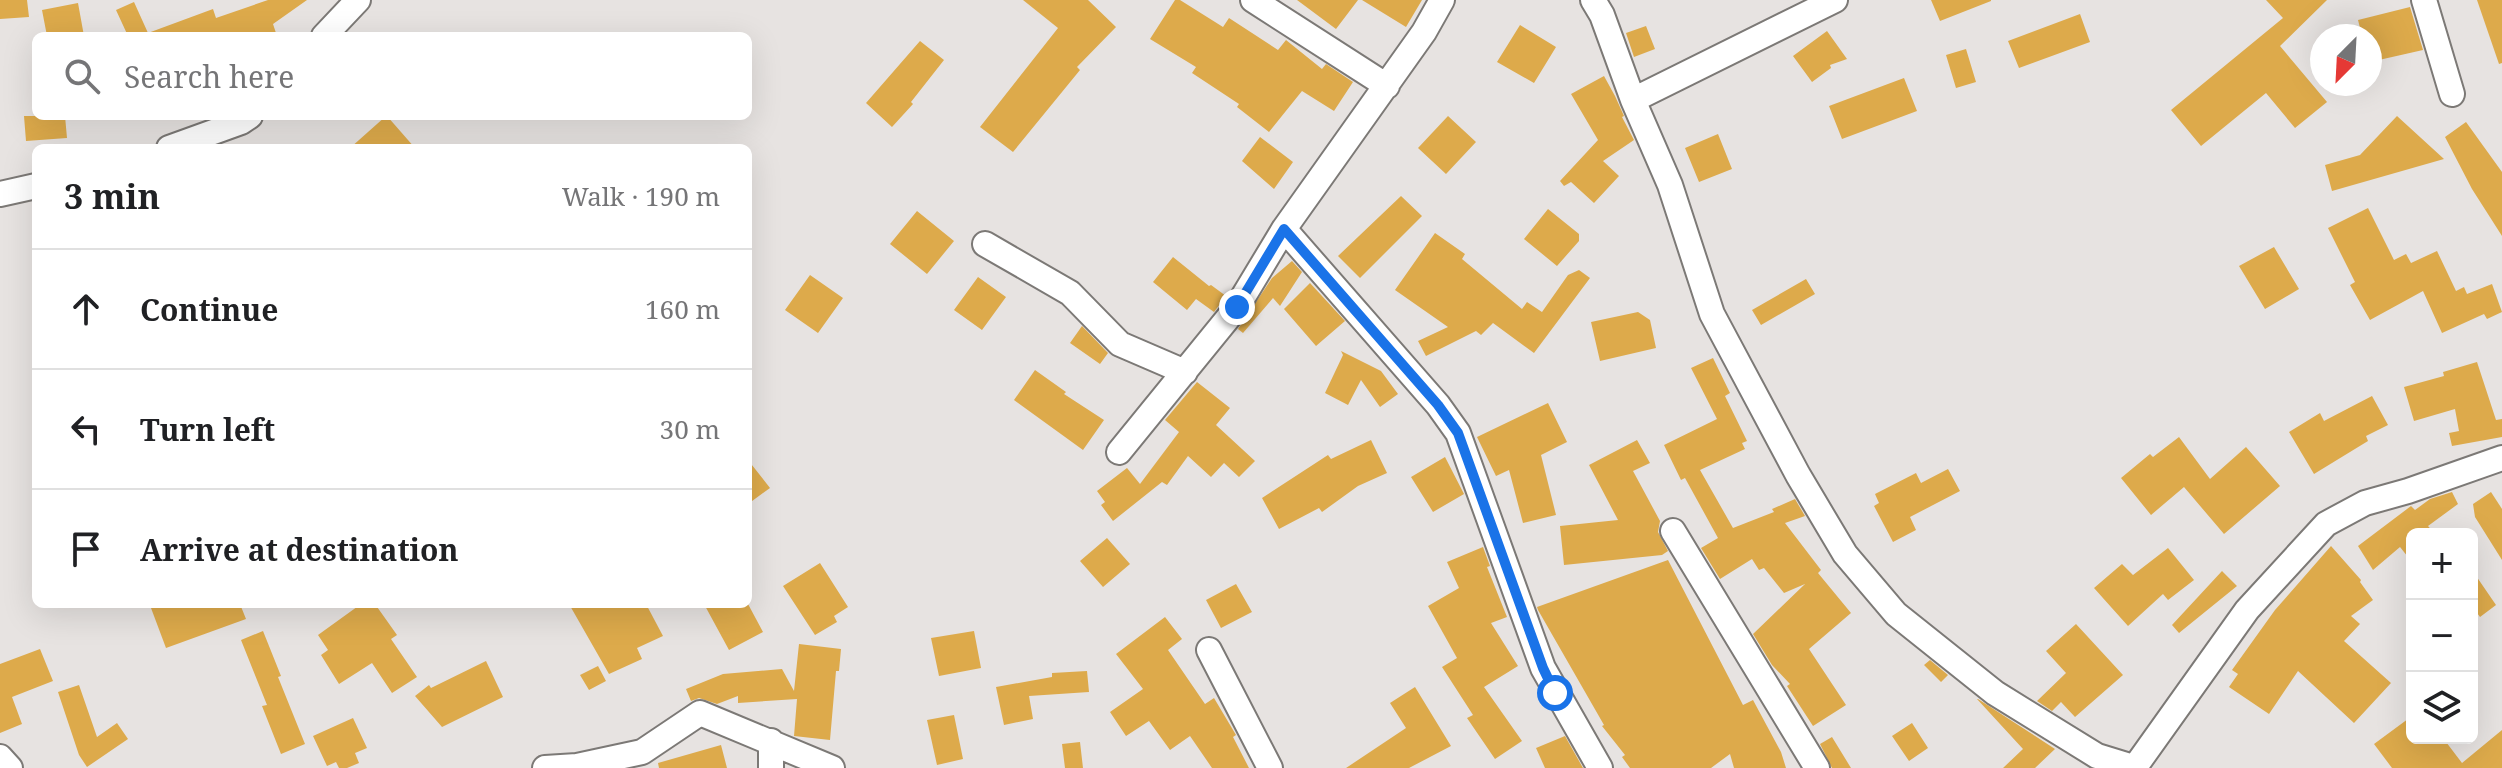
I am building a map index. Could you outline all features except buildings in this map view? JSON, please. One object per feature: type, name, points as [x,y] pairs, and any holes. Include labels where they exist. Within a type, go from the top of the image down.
[{"type":"street","points":[[328,32],[358,0]]},
{"type":"street","points":[[1253,0],[1387,86]]},
{"type":"street","points":[[1119,452],[1237,307],[1284,229],[1387,86],[1442,0]]},
{"type":"street","points":[[1593,0],[1602,15],[1633,100],[1670,185],[1712,314],[1798,475],[1845,554],[1896,614],[2088,762],[2136,767],[2247,610],[2326,524],[2365,503],[2502,458]]},
{"type":"street","points":[[1633,100],[1835,0]]},
{"type":"street","points":[[2424,0],[2452,94]]},
{"type":"street","points":[[180,144],[244,120]]},
{"type":"street","points":[[0,194],[32,187]]},
{"type":"street","points":[[1284,229],[1438,405],[1458,433],[1543,668],[1600,768]]},
{"type":"street","points":[[985,244],[1070,293],[1120,344],[1185,372]]},
{"type":"street","points":[[1673,531],[1817,768]]},
{"type":"street","points":[[1209,650],[1270,768]]},
{"type":"street","points":[[545,768],[577,766],[642,752],[700,713],[832,768]]},
{"type":"street","points":[[771,741],[771,768]]},
{"type":"street","points":[[0,757],[10,768]]},
{"type":"route","points":[[1237,307],[1284,229],[1438,405],[1458,433],[1543,668],[1555,693]]}]
